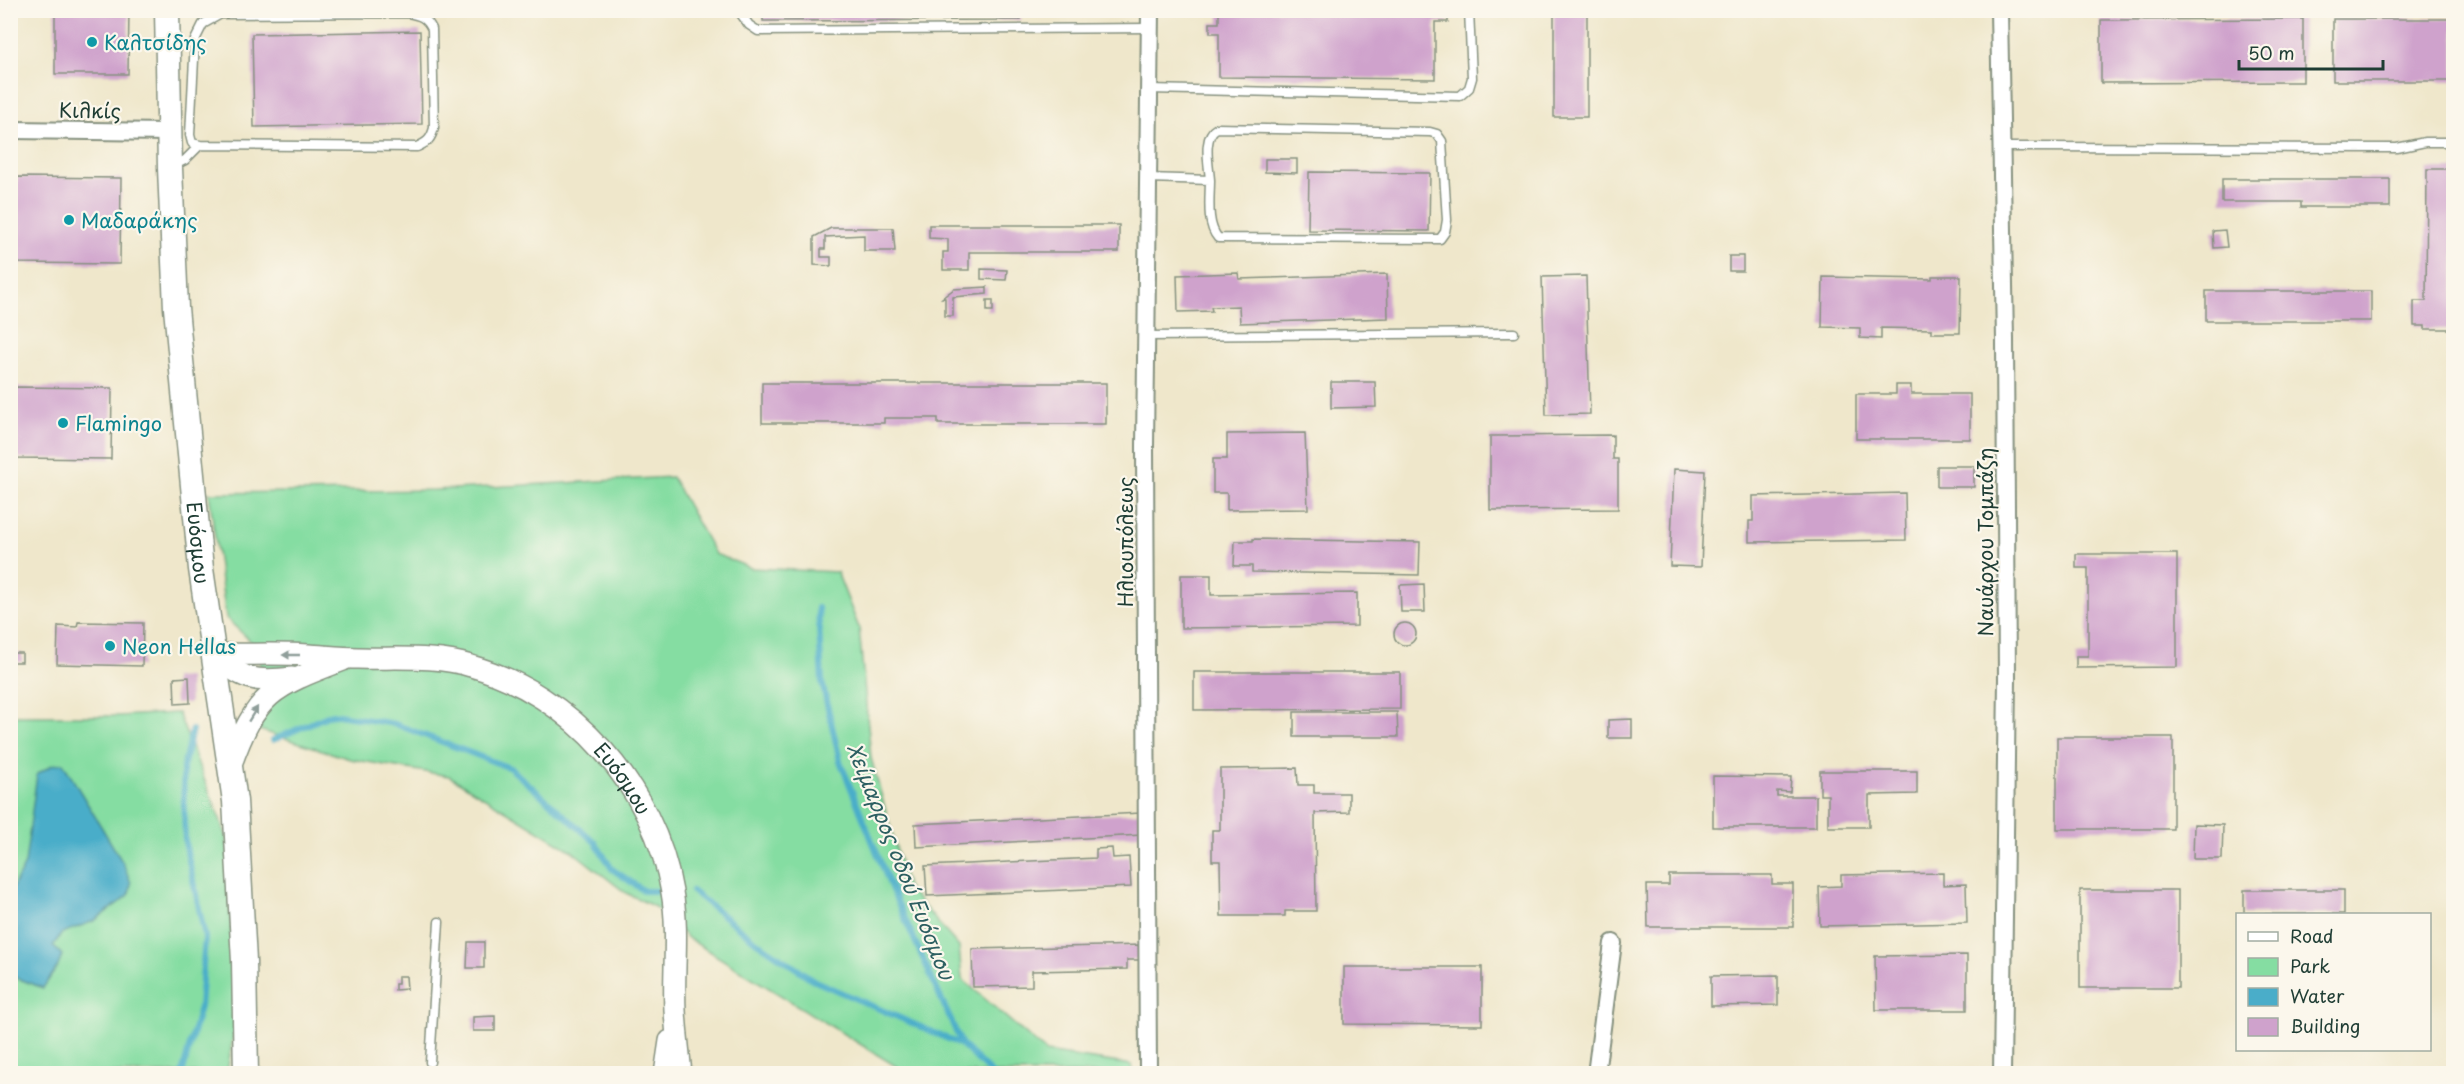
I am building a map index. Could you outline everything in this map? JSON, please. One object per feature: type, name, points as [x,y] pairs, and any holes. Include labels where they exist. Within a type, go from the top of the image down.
[{"type":"main road","name":"Ευόσμου","points":[[167,10],[176,308],[192,489],[235,801],[244,961],[246,1074]]},
{"type":"street","name":"Ηλιουπόλεως","points":[[1148,1074],[1146,336],[1150,10]]},
{"type":"street","name":"Ναυάρχου Τομπάζη","points":[[1999,10],[2006,340],[2007,679],[2002,1074]]},
{"type":"street","name":"Κιλκίς","points":[[10,130],[170,132]]},
{"type":"street","name":"Ευόσμου","points":[[213,654],[438,660],[470,665],[502,676],[540,697],[576,722],[596,742],[629,784],[648,819],[663,856],[672,892],[675,1011]]},
{"type":"street","points":[[213,654],[237,674],[255,680],[296,678]]},
{"type":"street","points":[[230,767],[253,712],[263,700],[296,678],[350,658]]},
{"type":"street","points":[[1596,1074],[1613,943]]},
{"type":"street","points":[[665,1074],[675,1011]]},
{"type":"street","points":[[675,1011],[681,1074]]},
{"type":"lane","points":[[738,10],[749,25],[758,31],[1150,28]]},
{"type":"lane","points":[[1149,89],[1460,96],[1469,88],[1472,78],[1469,10]]},
{"type":"lane","points":[[170,168],[185,160],[200,145],[417,147],[427,142],[432,137],[434,128],[432,29],[428,20],[420,15],[407,13],[221,14],[212,17],[204,24],[195,40],[190,135],[192,143],[200,145]]},
{"type":"lane","points":[[1217,128],[1430,132],[1442,141],[1447,220],[1445,232],[1440,239],[1218,238],[1213,233],[1211,223],[1210,180],[1208,138],[1217,128]]},
{"type":"lane","points":[[2002,147],[2397,148],[2425,142],[2454,142]]},
{"type":"lane","points":[[1148,178],[1210,180]]},
{"type":"lane","points":[[1146,336],[1514,333]]},
{"type":"lane","points":[[430,1062],[439,922]]},
{"type":"green space","points":[[672,477],[715,554],[751,568],[837,572],[859,628],[871,758],[907,887],[959,947],[962,979],[1046,1052],[1132,1065],[1131,1073],[907,1073],[689,939],[655,907],[626,893],[572,851],[449,776],[350,759],[253,728],[261,651],[226,618],[209,493],[435,490]]},
{"type":"green space","points":[[178,713],[227,837],[235,1024],[227,1073],[11,1073],[10,716],[117,716]]},
{"type":"water","points":[[63,763],[123,863],[131,883],[129,895],[94,921],[62,933],[53,946],[62,955],[58,966],[43,988],[11,976],[11,891],[25,864],[37,774],[52,765]]},
{"type":"building","name":"Καλτσίδης","points":[[55,10],[129,10],[128,74],[55,74]]},
{"type":"building","points":[[763,10],[1021,10],[1021,20],[763,21]]},
{"type":"building","points":[[1219,10],[1448,10],[1448,22],[1435,22],[1435,79],[1219,77],[1219,33],[1210,33],[1210,23],[1219,23]]},
{"type":"building","points":[[1554,10],[1587,10],[1587,117],[1554,117]]},
{"type":"building","points":[[2303,19],[2303,82],[2101,83],[2101,20]]},
{"type":"building","points":[[2333,19],[2454,19],[2454,81],[2333,81]]},
{"type":"building","points":[[420,31],[422,124],[254,127],[252,34]]},
{"type":"building","points":[[1265,159],[1297,159],[1297,173],[1265,172]]},
{"type":"building","points":[[2427,169],[2454,169],[2454,329],[2425,329],[2425,326],[2414,326],[2414,301],[2426,301]]},
{"type":"building","points":[[1309,172],[1430,173],[1429,231],[1308,230]]},
{"type":"building","name":"Μαδαράκης","points":[[17,177],[121,178],[120,264],[16,263]]},
{"type":"building","points":[[2222,179],[2390,179],[2390,207],[2301,207],[2301,202],[2222,202]]},
{"type":"building","points":[[929,225],[1119,225],[1119,252],[969,252],[969,270],[943,270],[943,252],[948,252],[948,239],[929,238]]},
{"type":"building","points":[[831,228],[893,228],[895,251],[864,251],[864,235],[825,237],[825,249],[821,249],[821,257],[831,257],[831,266],[814,265],[814,237]]},
{"type":"building","points":[[2225,230],[2227,247],[2214,248],[2213,231]]},
{"type":"building","points":[[1729,256],[1743,256],[1743,271],[1729,271]]},
{"type":"building","points":[[981,269],[1007,270],[1006,280],[981,279]]},
{"type":"building","points":[[1238,273],[1239,279],[1387,274],[1388,318],[1240,323],[1239,306],[1211,307],[1212,311],[1178,312],[1177,275]]},
{"type":"building","points":[[1586,276],[1590,414],[1546,415],[1542,277]]},
{"type":"building","points":[[1932,276],[1961,276],[1960,333],[1932,333],[1932,329],[1881,328],[1881,339],[1860,338],[1860,328],[1822,327],[1823,277],[1932,279]]},
{"type":"building","points":[[987,287],[987,294],[953,297],[953,316],[945,316],[945,298],[942,298],[954,289]]},
{"type":"building","points":[[2206,291],[2371,291],[2371,321],[2206,321]]},
{"type":"building","points":[[987,300],[993,300],[993,311],[987,311]]},
{"type":"building","points":[[1331,382],[1375,382],[1376,407],[1331,408]]},
{"type":"building","points":[[762,383],[1106,383],[1106,424],[938,424],[938,418],[884,418],[884,423],[762,423]]},
{"type":"building","points":[[1896,385],[1911,385],[1911,394],[1970,394],[1970,439],[1856,439],[1856,394],[1896,394]]},
{"type":"building","name":"Flamingo","points":[[14,387],[112,388],[111,459],[14,458]]},
{"type":"building","points":[[1305,433],[1308,509],[1227,510],[1227,493],[1213,493],[1213,459],[1227,459],[1227,434]]},
{"type":"building","points":[[1613,435],[1613,459],[1618,459],[1618,509],[1490,510],[1490,436]]},
{"type":"building","points":[[1937,466],[1974,466],[1974,487],[1937,487]]},
{"type":"building","points":[[1674,469],[1705,471],[1701,567],[1670,566]]},
{"type":"building","points":[[1905,493],[1906,540],[1749,542],[1749,521],[1753,521],[1753,496]]},
{"type":"building","points":[[1253,539],[1420,542],[1419,575],[1252,572],[1252,566],[1234,566],[1235,541],[1253,541]]},
{"type":"building","points":[[2076,554],[2177,554],[2177,667],[2076,668],[2076,656],[2088,656],[2088,568],[2076,568]]},
{"type":"building","points":[[1181,575],[1211,575],[1211,595],[1357,593],[1357,626],[1181,628]]},
{"type":"building","points":[[1424,584],[1425,612],[1401,612],[1400,585]]},
{"type":"building","name":"Neon Hellas","points":[[78,622],[143,623],[142,666],[57,664],[58,626],[77,627]]},
{"type":"building","points":[[1405,623],[1413,626],[1416,634],[1413,642],[1405,645],[1397,642],[1394,634],[1397,626]]},
{"type":"building","points":[[10,653],[22,653],[22,662],[10,662]]},
{"type":"building","points":[[1194,672],[1400,672],[1400,709],[1194,710]]},
{"type":"building","points":[[189,677],[190,703],[175,704],[174,678]]},
{"type":"building","points":[[1294,712],[1397,712],[1398,737],[1294,737]]},
{"type":"building","points":[[1632,719],[1632,738],[1608,738],[1608,720]]},
{"type":"building","points":[[2057,737],[2173,737],[2173,829],[2057,829]]},
{"type":"building","points":[[1297,768],[1298,785],[1314,785],[1314,793],[1349,793],[1349,812],[1315,813],[1316,911],[1285,911],[1285,916],[1221,916],[1220,861],[1212,861],[1212,830],[1220,830],[1220,769]]},
{"type":"building","points":[[1820,771],[1917,771],[1917,794],[1869,795],[1869,827],[1828,827],[1828,795],[1820,795]]},
{"type":"building","points":[[1713,776],[1791,777],[1790,792],[1777,791],[1777,796],[1816,796],[1816,827],[1713,827]]},
{"type":"building","points":[[1141,813],[1142,835],[916,847],[915,824]]},
{"type":"building","points":[[2194,824],[2223,825],[2222,859],[2193,859]]},
{"type":"building","points":[[1112,848],[1113,858],[1129,857],[1131,887],[927,896],[925,866],[1096,858],[1096,849]]},
{"type":"building","points":[[1943,873],[1943,885],[1966,884],[1967,923],[1820,926],[1819,887],[1841,886],[1841,875]]},
{"type":"building","points":[[1669,875],[1772,875],[1772,884],[1793,884],[1793,927],[1648,927],[1647,885],[1669,885]]},
{"type":"building","points":[[2080,890],[2178,890],[2178,988],[2080,988]]},
{"type":"building","points":[[2244,890],[2344,890],[2344,913],[2244,913]]},
{"type":"building","points":[[468,942],[484,942],[484,968],[467,968]]},
{"type":"building","points":[[1143,945],[1144,960],[1127,960],[1127,969],[1032,971],[1032,986],[973,987],[972,949]]},
{"type":"building","points":[[1967,955],[1967,1010],[1876,1010],[1875,956]]},
{"type":"building","points":[[1344,967],[1482,967],[1482,1025],[1344,1024]]},
{"type":"building","points":[[1778,975],[1778,1005],[1711,1006],[1711,976]]},
{"type":"building","points":[[398,976],[406,976],[407,989],[395,990]]},
{"type":"building","points":[[495,1016],[495,1031],[473,1031],[473,1017]]},
{"type":"waterway","name":"Χείμαρρος οδού Ευόσμου","points":[[818,608],[822,682],[840,761],[891,888],[962,1045],[992,1074]]},
{"type":"waterway","name":"Χείμαρρος οδού Ευόσμου","points":[[273,740],[332,714],[395,724],[510,768],[595,842],[612,869],[644,891],[660,891]]},
{"type":"waterway","name":"Χείμαρρος οδού Ευόσμου","points":[[182,1074],[200,1007],[205,937],[185,842],[183,768],[192,730]]},
{"type":"waterway","points":[[692,891],[754,940],[815,981],[962,1045]]},
{"type":"place","name":"Καλτσίδης","points":[[92,42]]},
{"type":"place","name":"Μαδαράκης","points":[[69,220]]},
{"type":"place","name":"Flamingo","points":[[63,423]]},
{"type":"place","name":"Neon Hellas","points":[[110,646]]}]
